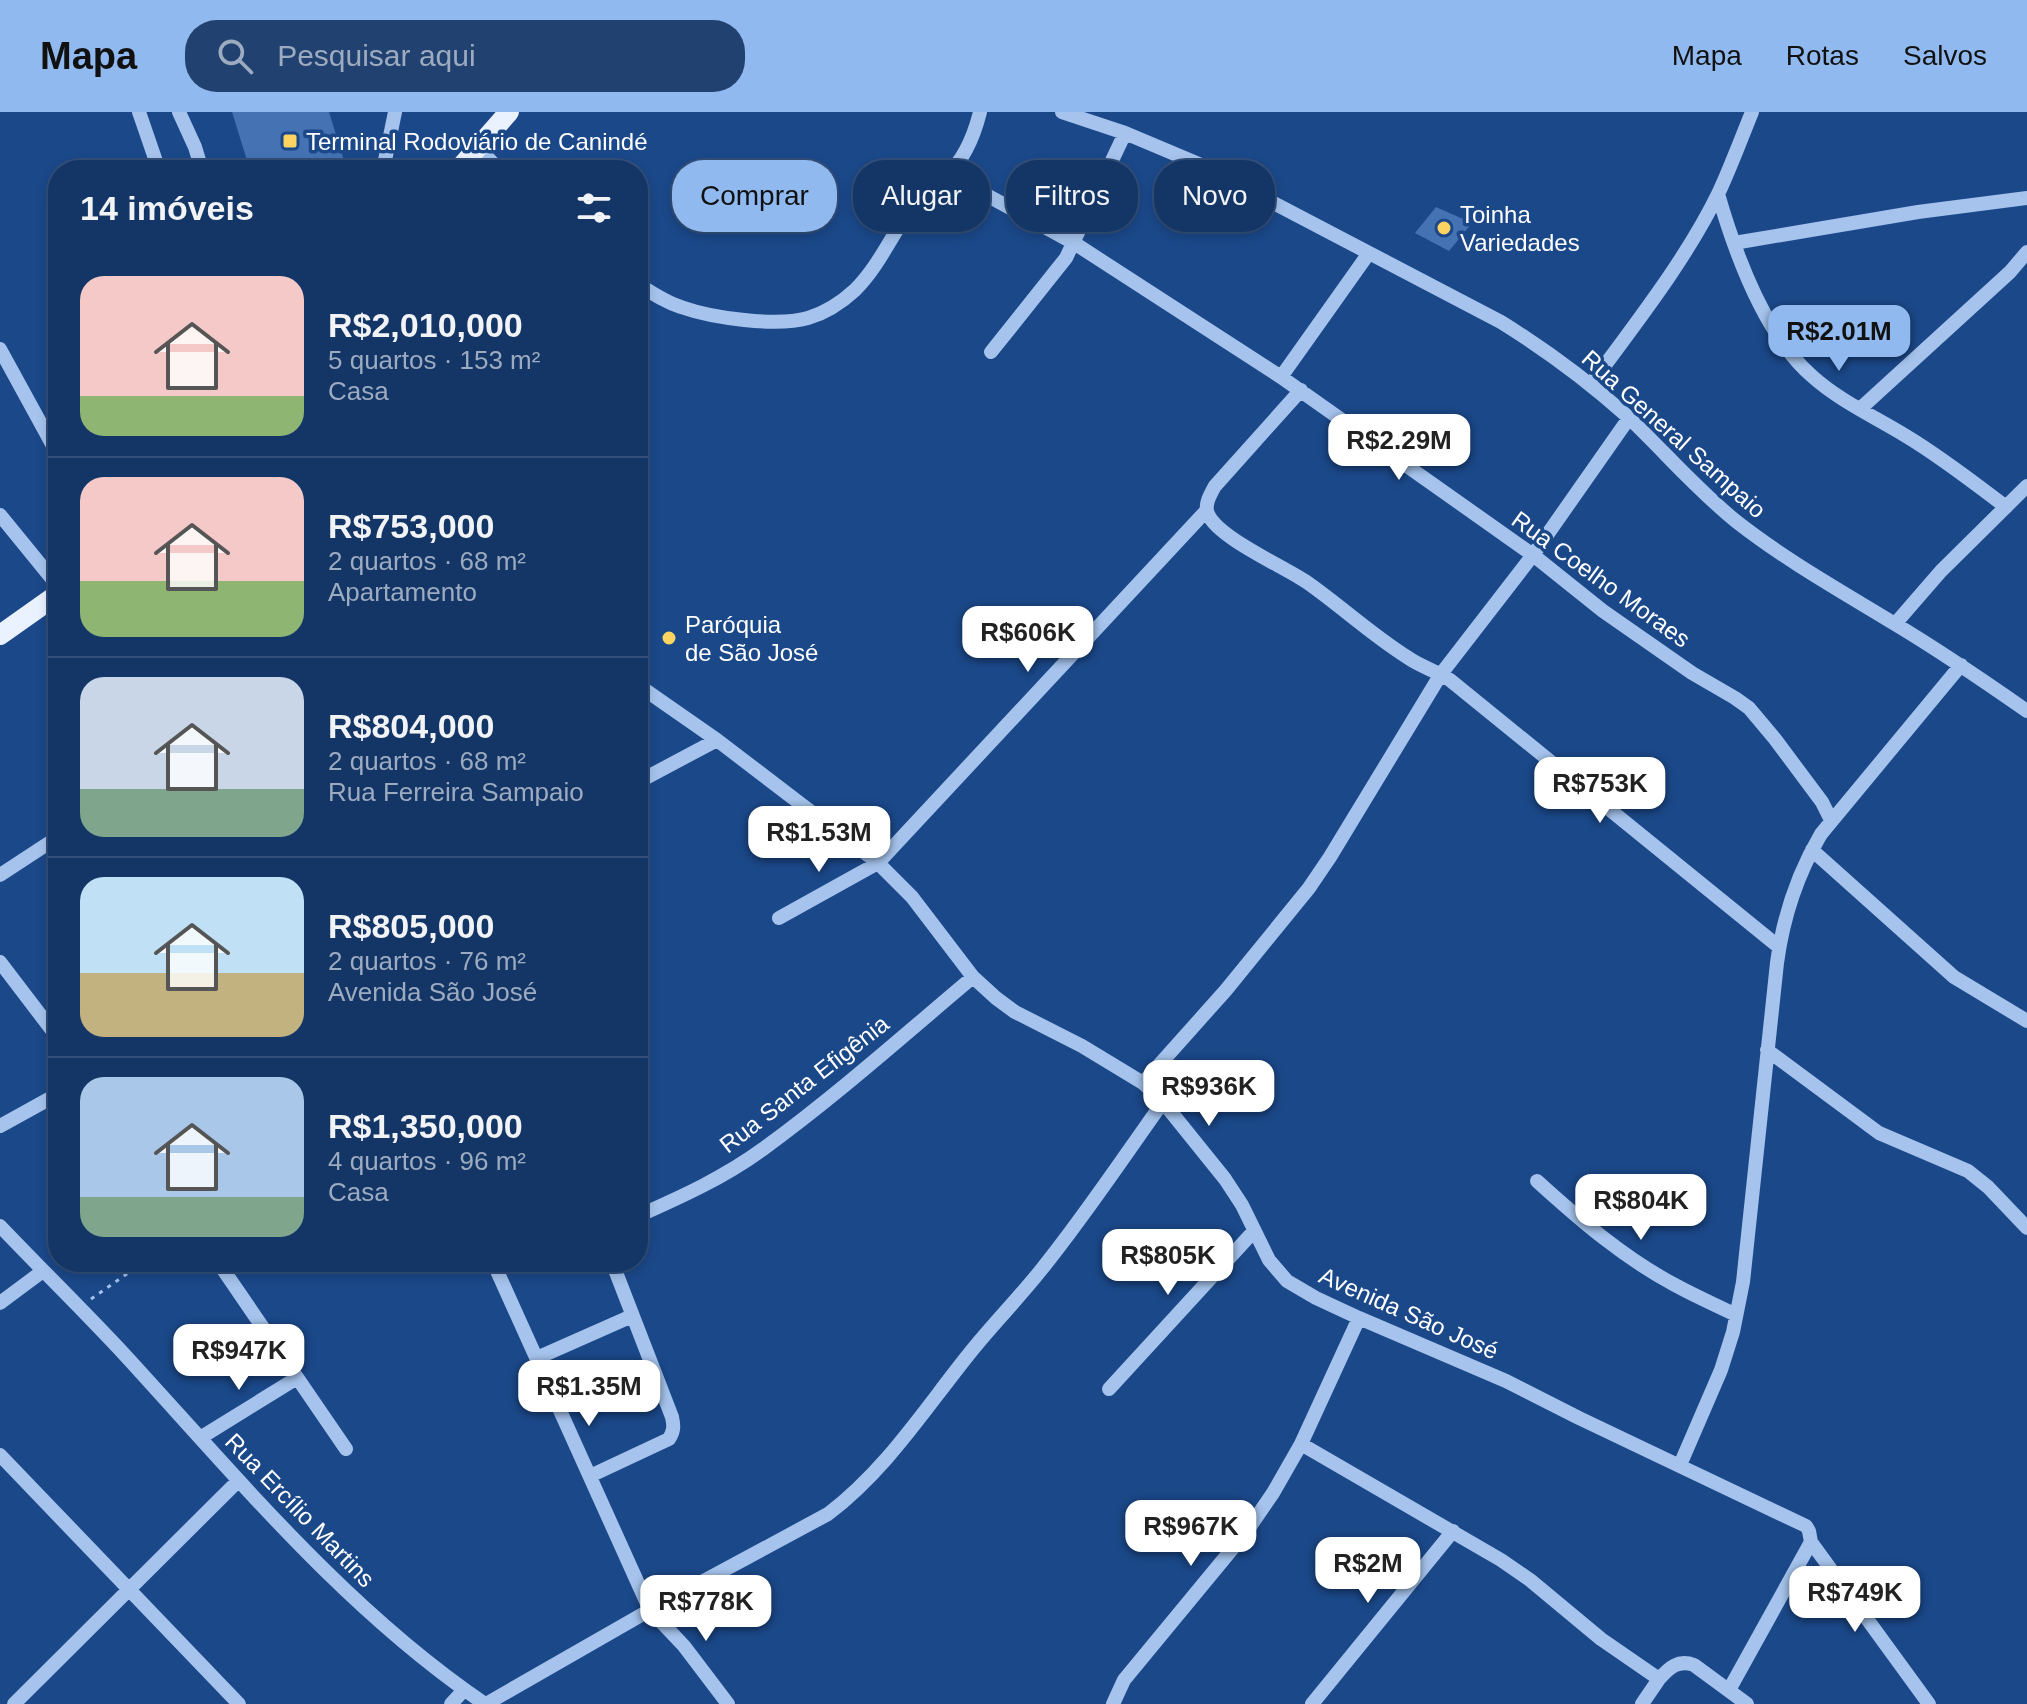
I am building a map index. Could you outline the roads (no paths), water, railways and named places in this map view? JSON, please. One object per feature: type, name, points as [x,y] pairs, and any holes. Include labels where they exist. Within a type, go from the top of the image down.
[{"type":"main road","points":[[467,160],[509,112]]},
{"type":"main road","points":[[0,635],[48,601]]},
{"type":"street","points":[[139,112],[156,160]]},
{"type":"street","points":[[179,112],[199,160]]},
{"type":"street","points":[[385,160],[395,112]]},
{"type":"street","points":[[959,160],[974,133],[980,112]]},
{"type":"street","name":"Rua General Sampaio","points":[[1062,112],[1125,133],[1201,165],[1501,322],[1591,384],[1734,520],[1787,559],[1961,665],[2027,711]]},
{"type":"street","points":[[1591,384],[1689,244],[1718,194],[1752,112]]},
{"type":"street","points":[[991,352],[1049,281],[1074,243],[1125,133]]},
{"type":"street","points":[[478,147],[490,160]]},
{"type":"street","points":[[1718,194],[1757,300],[1780,339],[1812,377],[1953,467],[2006,507]]},
{"type":"street","name":"Rua Coelho Moraes","points":[[990,197],[1074,243],[1301,390],[1533,555],[1603,611],[1749,708],[1809,784],[1831,820]]},
{"type":"street","points":[[1734,243],[1918,212],[2027,198]]},
{"type":"street","points":[[648,291],[682,308],[705,313],[781,322],[809,318],[835,306],[853,292],[880,260],[897,232]]},
{"type":"street","points":[[1861,408],[1999,282],[2027,252]]},
{"type":"street","points":[[1281,377],[1369,253]]},
{"type":"street","points":[[0,349],[48,437]]},
{"type":"street","points":[[779,918],[878,863],[1206,511],[1215,486],[1301,390]]},
{"type":"street","points":[[1143,1083],[1226,990],[1309,888],[1441,674],[1533,555],[1629,418]]},
{"type":"street","points":[[1895,624],[1941,571],[2027,486]]},
{"type":"street","points":[[1206,511],[1212,522],[1226,534],[1308,583],[1357,623],[1411,660],[1441,674],[1779,947]]},
{"type":"street","points":[[0,515],[48,574]]},
{"type":"street","points":[[1680,1465],[1721,1370],[1733,1332],[1743,1282],[1779,947],[1787,913],[1812,850],[1831,820],[1961,665]]},
{"type":"street","name":"Avenida São José","points":[[648,692],[717,740],[878,863],[912,897],[973,977],[1015,1012],[1082,1046],[1143,1083],[1163,1102],[1225,1179],[1242,1205],[1269,1260],[1287,1281],[1316,1298],[1506,1381],[1802,1523],[1809,1531],[1811,1542]]},
{"type":"street","points":[[648,777],[717,740]]},
{"type":"street","points":[[0,875],[48,844]]},
{"type":"street","points":[[1812,850],[1954,977],[2027,1021]]},
{"type":"street","points":[[0,962],[48,1025]]},
{"type":"street","name":"Rua Santa Efigênia","points":[[648,1212],[715,1179],[762,1150],[973,977]]},
{"type":"street","points":[[1767,1050],[1879,1133],[1968,1171],[2027,1228]]},
{"type":"street","points":[[0,1126],[48,1100]]},
{"type":"street","points":[[486,1704],[650,1610],[828,1514],[864,1484],[1056,1251],[1163,1102]]},
{"type":"street","points":[[1537,1181],[1595,1232],[1637,1262],[1674,1285],[1736,1315]]},
{"type":"street","name":"Rua Ercílio Martins","points":[[0,1226],[121,1351],[296,1543],[344,1590],[409,1646],[486,1704]]},
{"type":"street","points":[[1109,1389],[1254,1231]]},
{"type":"street","points":[[0,1303],[43,1271]]},
{"type":"street","points":[[225,1272],[346,1449]]},
{"type":"street","points":[[498,1272],[650,1610],[684,1646],[728,1704]]},
{"type":"street","points":[[590,1476],[669,1439],[673,1433],[672,1417],[616,1272]]},
{"type":"street","points":[[537,1358],[632,1316]]},
{"type":"street","points":[[1113,1704],[1124,1680],[1247,1531],[1273,1493],[1301,1444],[1359,1318]]},
{"type":"street","points":[[200,1438],[297,1378]]},
{"type":"street","points":[[1301,1444],[1521,1573],[1601,1639],[1659,1679]]},
{"type":"street","points":[[0,1455],[239,1704]]},
{"type":"street","points":[[14,1704],[238,1481]]},
{"type":"street","points":[[1312,1704],[1453,1531]]},
{"type":"street","points":[[1729,1690],[1811,1542],[1929,1704]]},
{"type":"street","points":[[1642,1704],[1659,1679],[1678,1662],[1694,1665],[1747,1704]]},
{"type":"street","points":[[451,1704],[464,1690]]},
{"type":"place","name":"Terminal Rodoviário de Canindé","points":[[290,141]]},
{"type":"place","name":"Toinha Variedades","points":[[1444,228]]},
{"type":"place","name":"Paróquia de São José","points":[[669,638]]}]
